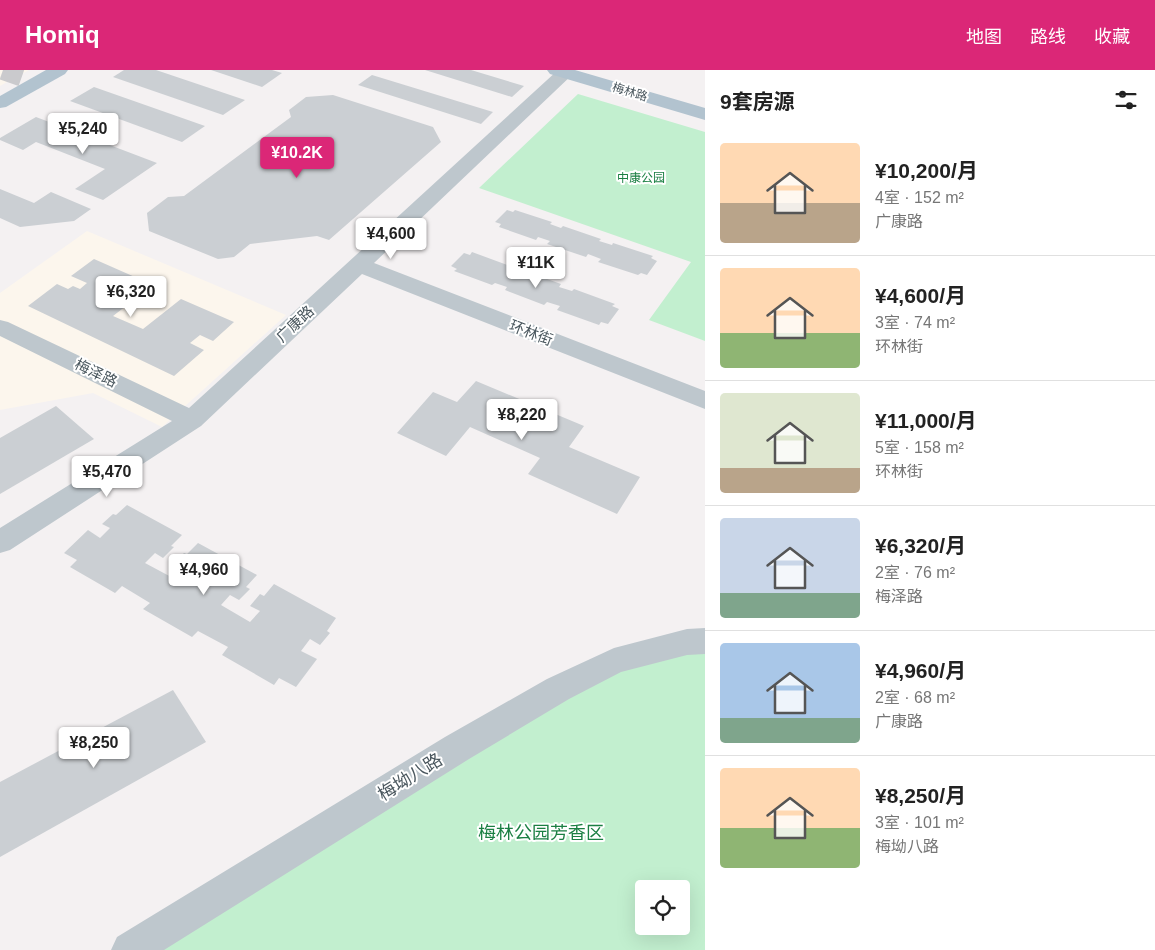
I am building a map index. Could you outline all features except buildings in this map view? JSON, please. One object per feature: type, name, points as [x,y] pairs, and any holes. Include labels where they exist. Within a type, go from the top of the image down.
[{"type":"main road","points":[[0,90],[35,70]]},
{"type":"main road","points":[[0,103],[59,70]]},
{"type":"main road","name":"梅林路","points":[[598,70],[705,101]]},
{"type":"main road","name":"梅林路","points":[[560,71],[705,114]]},
{"type":"street","name":"广康路","points":[[0,542],[192,420],[358,266],[560,71]]},
{"type":"street","name":"环林街","points":[[358,266],[705,400]]},
{"type":"street","name":"梅泽路","points":[[0,327],[192,420]]},
{"type":"street","name":"梅坳八路","points":[[130,950],[457,748],[558,689],[614,661],[688,642],[705,641]]},
{"type":"shaded area","points":[[0,70],[29,70],[0,86]]},
{"type":"shaded area","points":[[87,231],[286,315],[162,427],[93,393],[0,410],[0,293]]},
{"type":"green space","name":"中康公园","points":[[578,94],[705,132],[705,341],[649,320],[691,262],[479,188]]},
{"type":"green space","name":"梅林公园芳香区","points":[[705,641],[705,950],[130,950],[558,689]]},
{"type":"tunnel","points":[[3,70],[23,77]]}]
